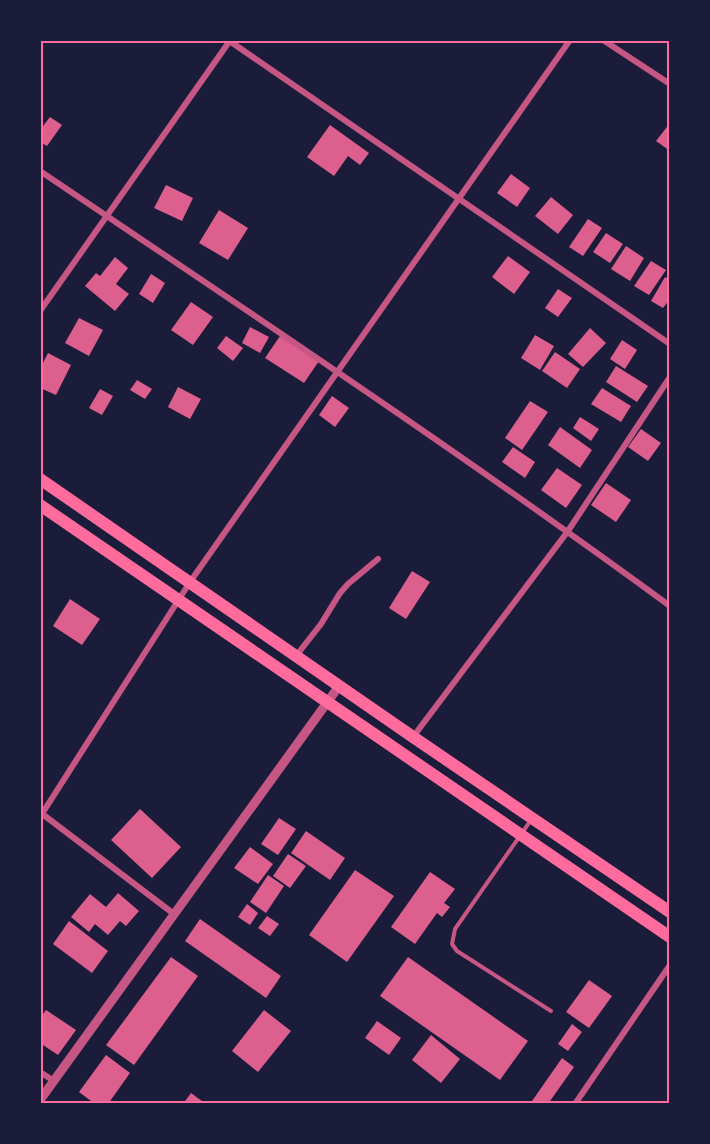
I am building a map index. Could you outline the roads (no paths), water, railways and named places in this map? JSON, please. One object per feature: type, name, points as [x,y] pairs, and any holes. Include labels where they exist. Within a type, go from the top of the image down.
[{"type":"highway","points":[[40,479],[413,738],[669,912]]},
{"type":"highway","points":[[40,505],[669,937]]},
{"type":"street","points":[[174,914],[41,815],[190,582],[570,40]]},
{"type":"street","points":[[603,40],[669,84]]},
{"type":"street","points":[[40,311],[229,41],[669,344]]},
{"type":"street","points":[[40,171],[339,372],[567,531],[669,606]]},
{"type":"street","points":[[413,738],[567,531],[669,377]]},
{"type":"street","points":[[296,656],[321,624],[344,588],[378,559]]},
{"type":"street","points":[[40,1100],[339,686]]},
{"type":"street","points":[[575,1104],[669,965]]},
{"type":"street","points":[[40,1072],[54,1082]]},
{"type":"lane","points":[[532,818],[455,928],[452,944],[457,951],[551,1011]]}]
